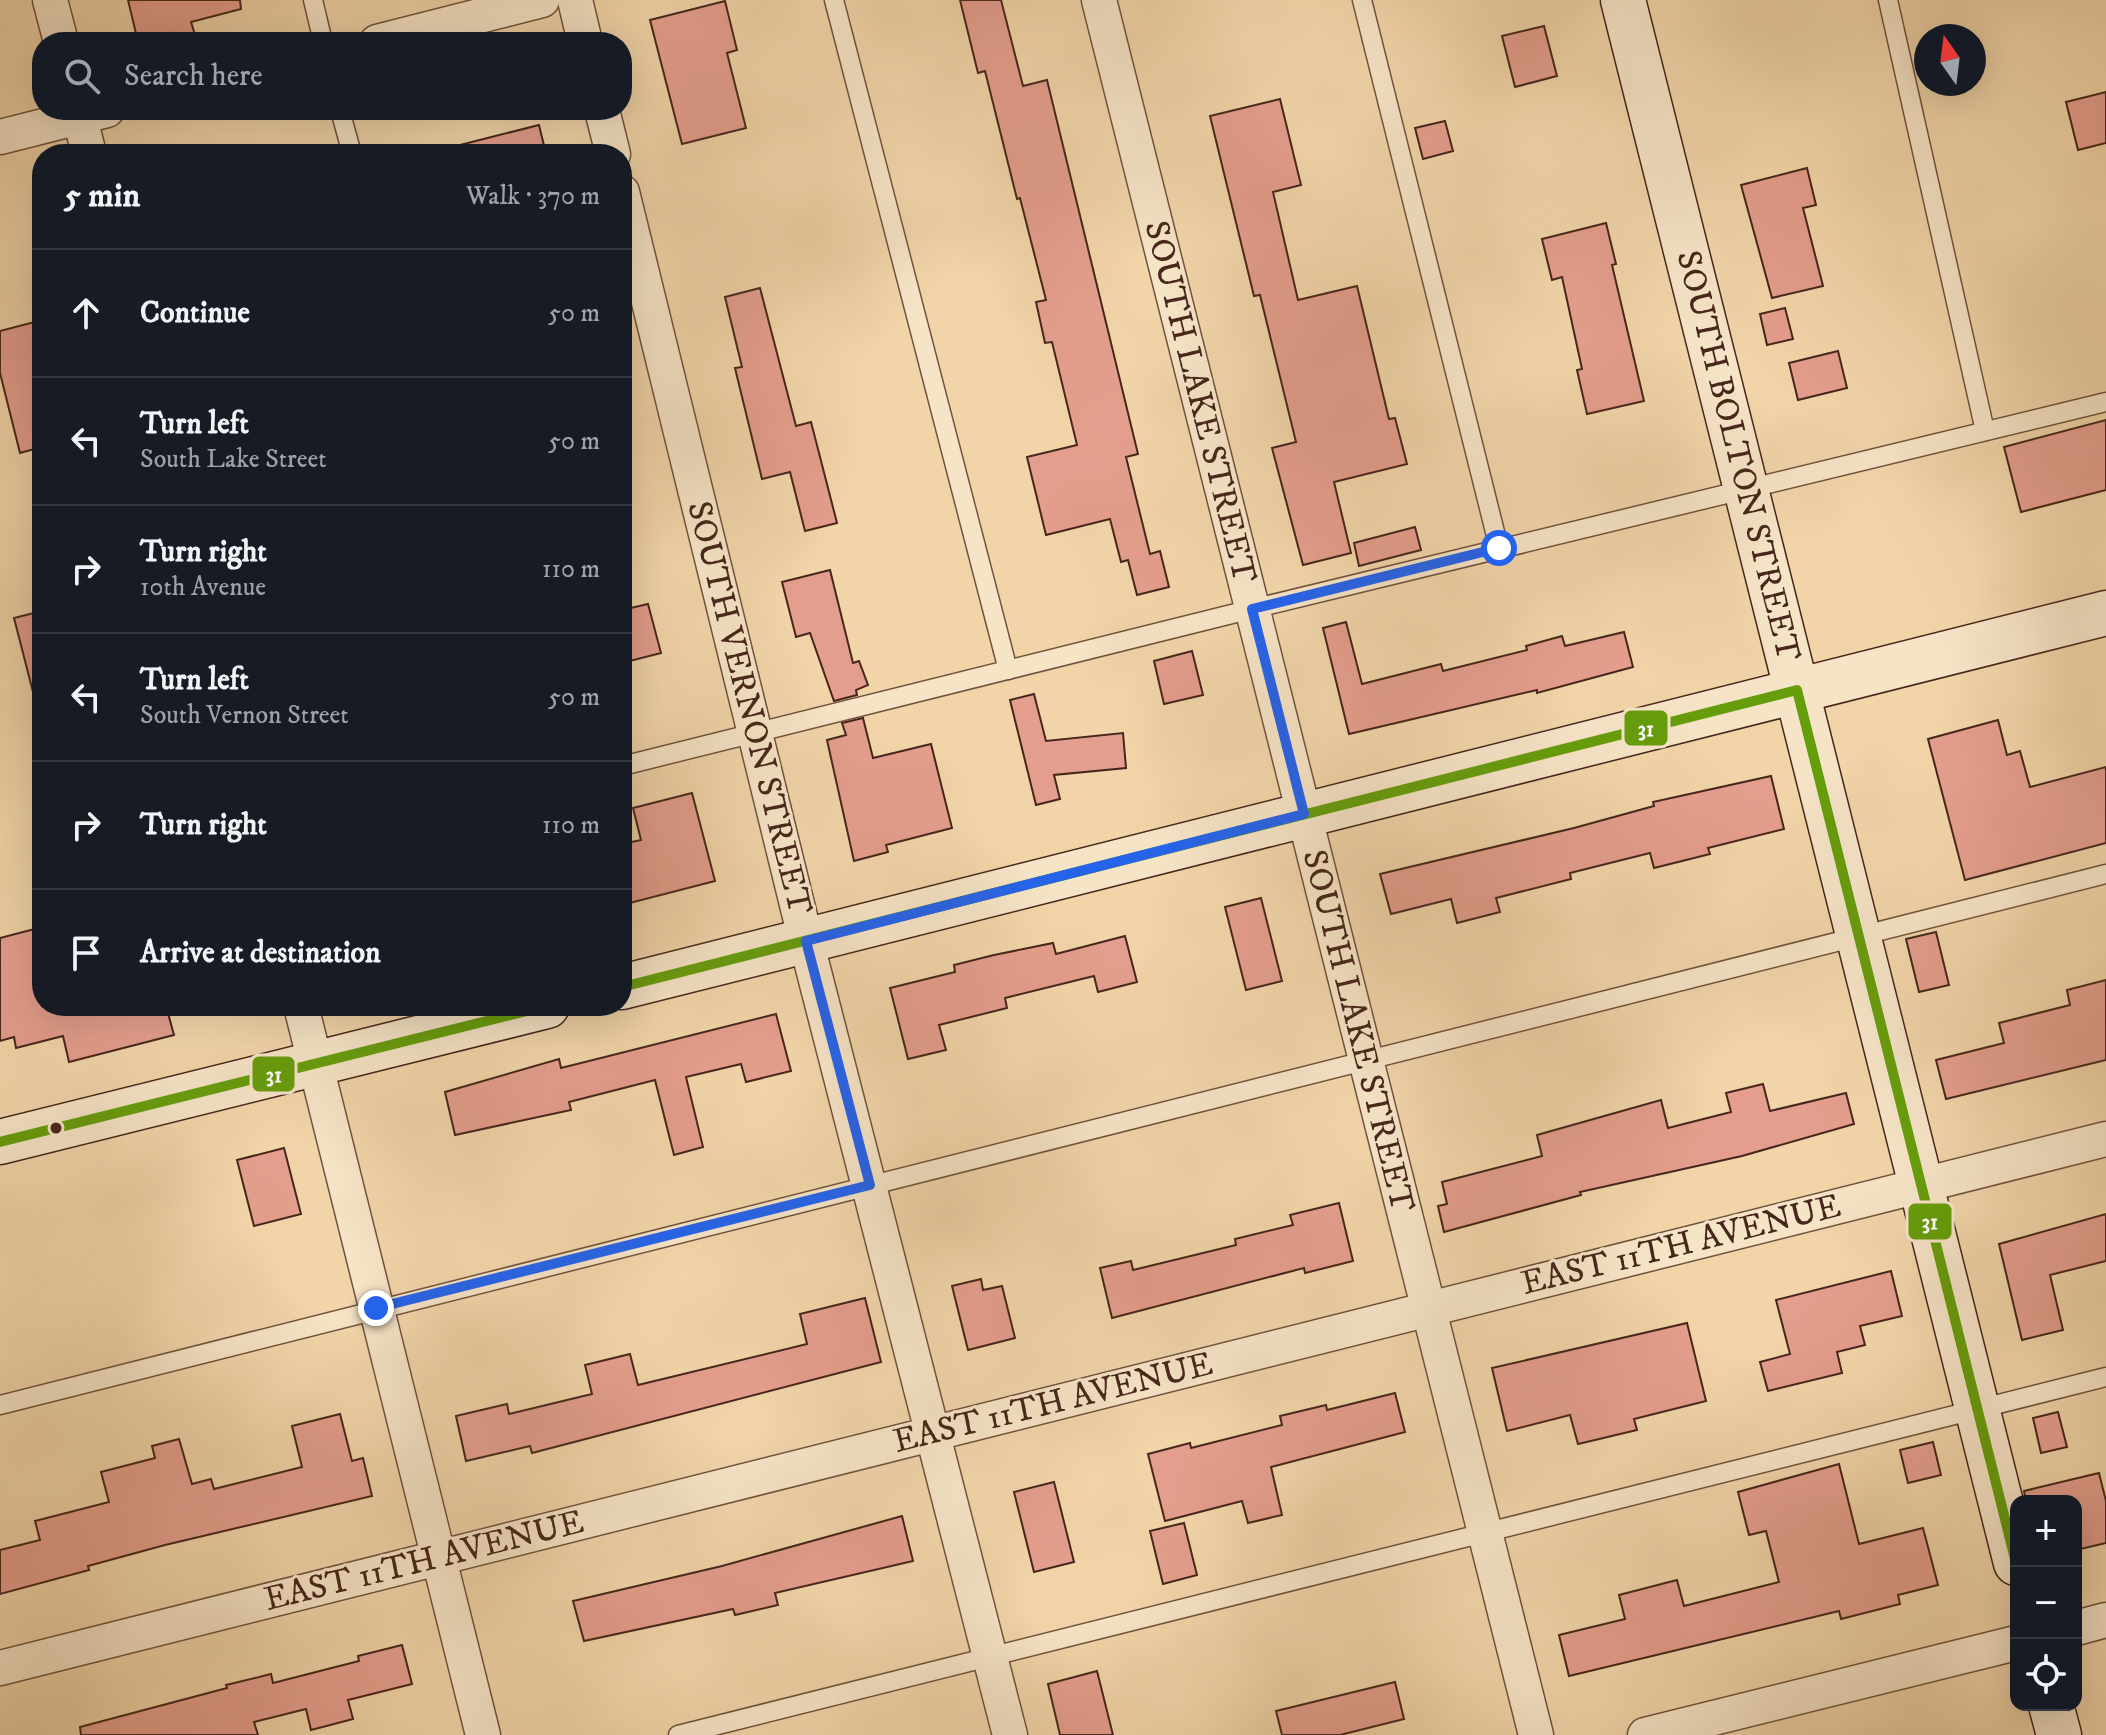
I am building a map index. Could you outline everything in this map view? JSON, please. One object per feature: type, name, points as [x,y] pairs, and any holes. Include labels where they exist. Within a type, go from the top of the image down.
[{"type":"main road","name":"SOUTH BOLTON STREET","points":[[1623,0],[2010,1539]]},
{"type":"main road","points":[[632,984],[2106,613]]},
{"type":"main road","points":[[0,1142],[507,1016]]},
{"type":"main road","points":[[2053,1711],[2059,1735]]},
{"type":"street","points":[[50,0],[58,32]]},
{"type":"street","points":[[416,32],[542,0]]},
{"type":"street","points":[[575,0],[583,32]]},
{"type":"street","name":"SOUTH LAKE STREET","points":[[1099,0],[1536,1735]]},
{"type":"street","points":[[0,137],[60,120]]},
{"type":"street","points":[[88,120],[89,144]]},
{"type":"street","points":[[604,120],[610,144]]},
{"type":"street","name":"SOUTH VERNON STREET","points":[[632,233],[806,941],[936,1434],[1010,1735]]},
{"type":"street","points":[[304,1016],[483,1735]]},
{"type":"street","name":"EAST 11TH AVENUE","points":[[0,1668],[2106,1139]]},
{"type":"street","points":[[2082,1626],[2106,1620]]},
{"type":"street","points":[[1645,1735],[2010,1644]]},
{"type":"lane","points":[[313,0],[321,32]]},
{"type":"lane","points":[[834,0],[1008,670]]},
{"type":"lane","points":[[1362,0],[1499,548]]},
{"type":"lane","points":[[1888,0],[1985,431]]},
{"type":"lane","points":[[343,120],[349,144]]},
{"type":"lane","points":[[632,764],[1499,548],[2106,402]]},
{"type":"lane","points":[[0,1405],[2106,874]]},
{"type":"lane","points":[[678,1735],[2106,1377]]},
{"type":"building","points":[[128,0],[240,0],[241,9],[191,22],[194,32],[136,32]]},
{"type":"building","points":[[960,0],[1001,0],[1023,86],[1047,80],[1138,454],[1126,457],[1150,554],[1160,551],[1169,587],[1137,595],[1128,560],[1121,562],[1110,519],[1046,535],[1027,457],[1077,445],[1052,342],[1045,343],[1036,302],[1046,300],[1020,198],[1017,199],[985,71],[978,73]]},
{"type":"building","points":[[725,1],[737,50],[727,53],[746,128],[682,144],[650,20]]},
{"type":"building","points":[[1544,26],[1557,76],[1515,87],[1502,36]]},
{"type":"building","points":[[2106,92],[2106,143],[2078,150],[2066,102]]},
{"type":"building","points":[[1280,99],[1301,185],[1273,192],[1298,300],[1357,286],[1389,419],[1395,418],[1407,464],[1334,482],[1351,553],[1303,565],[1272,448],[1296,442],[1260,295],[1254,296],[1210,116]]},
{"type":"building","points":[[1445,121],[1453,151],[1423,159],[1415,128]]},
{"type":"building","points":[[539,125],[544,144],[464,144]]},
{"type":"building","points":[[1807,168],[1816,205],[1803,208],[1823,286],[1772,298],[1741,185]]},
{"type":"building","points":[[1606,223],[1616,264],[1612,265],[1644,401],[1587,414],[1577,370],[1582,369],[1562,277],[1552,280],[1542,239]]},
{"type":"building","points":[[760,288],[796,426],[811,422],[837,523],[805,531],[790,472],[762,479],[735,368],[742,367],[725,297]]},
{"type":"building","points":[[1785,308],[1793,339],[1767,345],[1760,314]]},
{"type":"building","points":[[32,323],[32,450],[20,453],[0,373],[0,331]]},
{"type":"building","points":[[1838,351],[1847,388],[1798,400],[1789,363]]},
{"type":"building","points":[[2106,420],[2106,490],[2021,512],[2004,447]]},
{"type":"building","points":[[1415,527],[1421,550],[1359,566],[1354,543]]},
{"type":"building","points":[[830,570],[853,663],[859,661],[868,685],[856,690],[857,695],[834,701],[810,633],[796,637],[782,582]]},
{"type":"building","points":[[648,604],[661,653],[632,660],[632,608]]},
{"type":"building","points":[[32,614],[32,688],[14,618]]},
{"type":"building","points":[[1346,622],[1362,684],[1441,664],[1443,671],[1527,650],[1526,646],[1562,636],[1565,646],[1624,632],[1633,667],[1537,693],[1537,690],[1349,734],[1323,628]]},
{"type":"building","points":[[1192,651],[1203,695],[1164,704],[1154,661]]},
{"type":"building","points":[[1034,694],[1046,741],[1123,733],[1126,768],[1054,775],[1060,799],[1036,805],[1010,700]]},
{"type":"building","points":[[863,718],[873,758],[931,744],[952,828],[886,845],[888,852],[854,861],[827,740],[846,735],[842,723]]},
{"type":"building","points":[[1998,720],[2007,755],[2020,751],[2030,787],[2106,767],[2106,843],[1965,880],[1928,739]]},
{"type":"building","points":[[1771,776],[1784,829],[1708,848],[1710,854],[1654,868],[1650,853],[1570,873],[1571,879],[1496,898],[1500,912],[1457,923],[1451,899],[1391,914],[1380,874],[1574,828],[1654,806],[1653,802]]},
{"type":"building","points":[[692,793],[715,881],[632,902],[632,842],[641,840],[633,808]]},
{"type":"building","points":[[1261,898],[1282,981],[1246,990],[1225,907]]},
{"type":"building","points":[[32,930],[32,1016],[169,1016],[174,1035],[69,1062],[63,1036],[16,1048],[14,1037],[0,1041],[0,938]]},
{"type":"building","points":[[1936,932],[1949,985],[1919,992],[1906,939]]},
{"type":"building","points":[[1125,936],[1137,982],[1098,992],[1094,976],[1005,998],[1007,1008],[939,1025],[946,1050],[908,1059],[890,988],[955,972],[954,965],[994,955],[1053,943],[1056,954]]},
{"type":"building","points":[[2106,980],[2106,1060],[1946,1099],[1936,1060],[2004,1043],[1999,1023],[2070,1005],[2067,990]]},
{"type":"building","points":[[776,1014],[791,1071],[746,1082],[741,1064],[686,1077],[703,1147],[674,1155],[655,1080],[569,1102],[571,1110],[455,1135],[445,1092],[559,1059],[561,1068]]},
{"type":"building","points":[[1763,1084],[1770,1111],[1846,1093],[1854,1124],[1742,1156],[1580,1192],[1581,1195],[1444,1232],[1438,1206],[1447,1204],[1442,1182],[1542,1156],[1537,1135],[1661,1100],[1668,1128],[1731,1112],[1726,1093]]},
{"type":"building","points":[[284,1148],[301,1214],[254,1226],[237,1160]]},
{"type":"building","points":[[1339,1203],[1353,1261],[1305,1273],[1304,1268],[1112,1318],[1100,1268],[1131,1261],[1133,1270],[1236,1245],[1235,1239],[1293,1225],[1290,1215]]},
{"type":"building","points":[[2106,1214],[2106,1261],[2050,1275],[2063,1330],[2022,1340],[1999,1244]]},
{"type":"building","points":[[1891,1271],[1902,1316],[1860,1326],[1865,1345],[1837,1352],[1842,1373],[1768,1391],[1760,1362],[1790,1354],[1776,1300]]},
{"type":"building","points":[[981,1279],[983,1290],[1002,1286],[1015,1338],[968,1350],[952,1286]]},
{"type":"building","points":[[865,1298],[881,1362],[532,1453],[530,1446],[466,1461],[456,1416],[507,1404],[509,1414],[592,1394],[585,1365],[630,1354],[638,1385],[807,1344],[800,1314]]},
{"type":"building","points":[[1687,1323],[1706,1401],[1634,1419],[1637,1430],[1578,1444],[1570,1415],[1507,1431],[1492,1368]]},
{"type":"building","points":[[1395,1393],[1405,1432],[1271,1467],[1282,1515],[1248,1523],[1242,1501],[1165,1521],[1148,1454],[1190,1443],[1191,1448],[1282,1425],[1280,1416],[1326,1405],[1327,1410]]},
{"type":"building","points":[[2058,1412],[2067,1447],[2041,1453],[2033,1418]]},
{"type":"building","points":[[340,1414],[352,1461],[363,1458],[372,1496],[165,1545],[0,1594],[0,1550],[40,1540],[35,1521],[109,1502],[101,1472],[155,1458],[152,1446],[179,1439],[192,1484],[211,1479],[214,1489],[302,1467],[292,1426]]},
{"type":"building","points":[[1933,1442],[1941,1475],[1908,1483],[1900,1450]]},
{"type":"building","points":[[1839,1464],[1859,1544],[1923,1528],[1938,1585],[1898,1595],[1900,1604],[1841,1619],[1839,1611],[1569,1676],[1559,1635],[1625,1619],[1619,1595],[1677,1580],[1684,1606],[1779,1582],[1766,1531],[1749,1535],[1738,1492]]},
{"type":"building","points":[[2099,1473],[2106,1501],[2106,1543],[2082,1549],[2082,1495],[2025,1495],[2024,1491]]},
{"type":"building","points":[[1054,1482],[1074,1562],[1034,1572],[1014,1492]]},
{"type":"building","points":[[902,1516],[913,1561],[775,1593],[778,1605],[735,1615],[733,1609],[584,1641],[573,1601],[722,1566]]},
{"type":"building","points":[[1184,1523],[1197,1575],[1163,1584],[1150,1531]]},
{"type":"building","points":[[402,1645],[412,1684],[348,1700],[353,1719],[311,1730],[306,1709],[254,1722],[258,1735],[81,1735],[80,1727],[227,1688],[226,1685],[271,1674],[273,1683],[359,1661],[358,1656]]},
{"type":"building","points":[[1097,1671],[1113,1735],[1060,1735],[1048,1684]]},
{"type":"building","points":[[1395,1682],[1404,1719],[1340,1735],[1282,1735],[1276,1711]]},
{"type":"transit line","name":"31","points":[[632,984],[1797,690],[2010,1539]]},
{"type":"transit line","name":"31","points":[[0,1142],[507,1016]]},
{"type":"route","points":[[376,1308],[870,1185],[806,941],[1304,814],[1252,609],[1499,548]]}]
